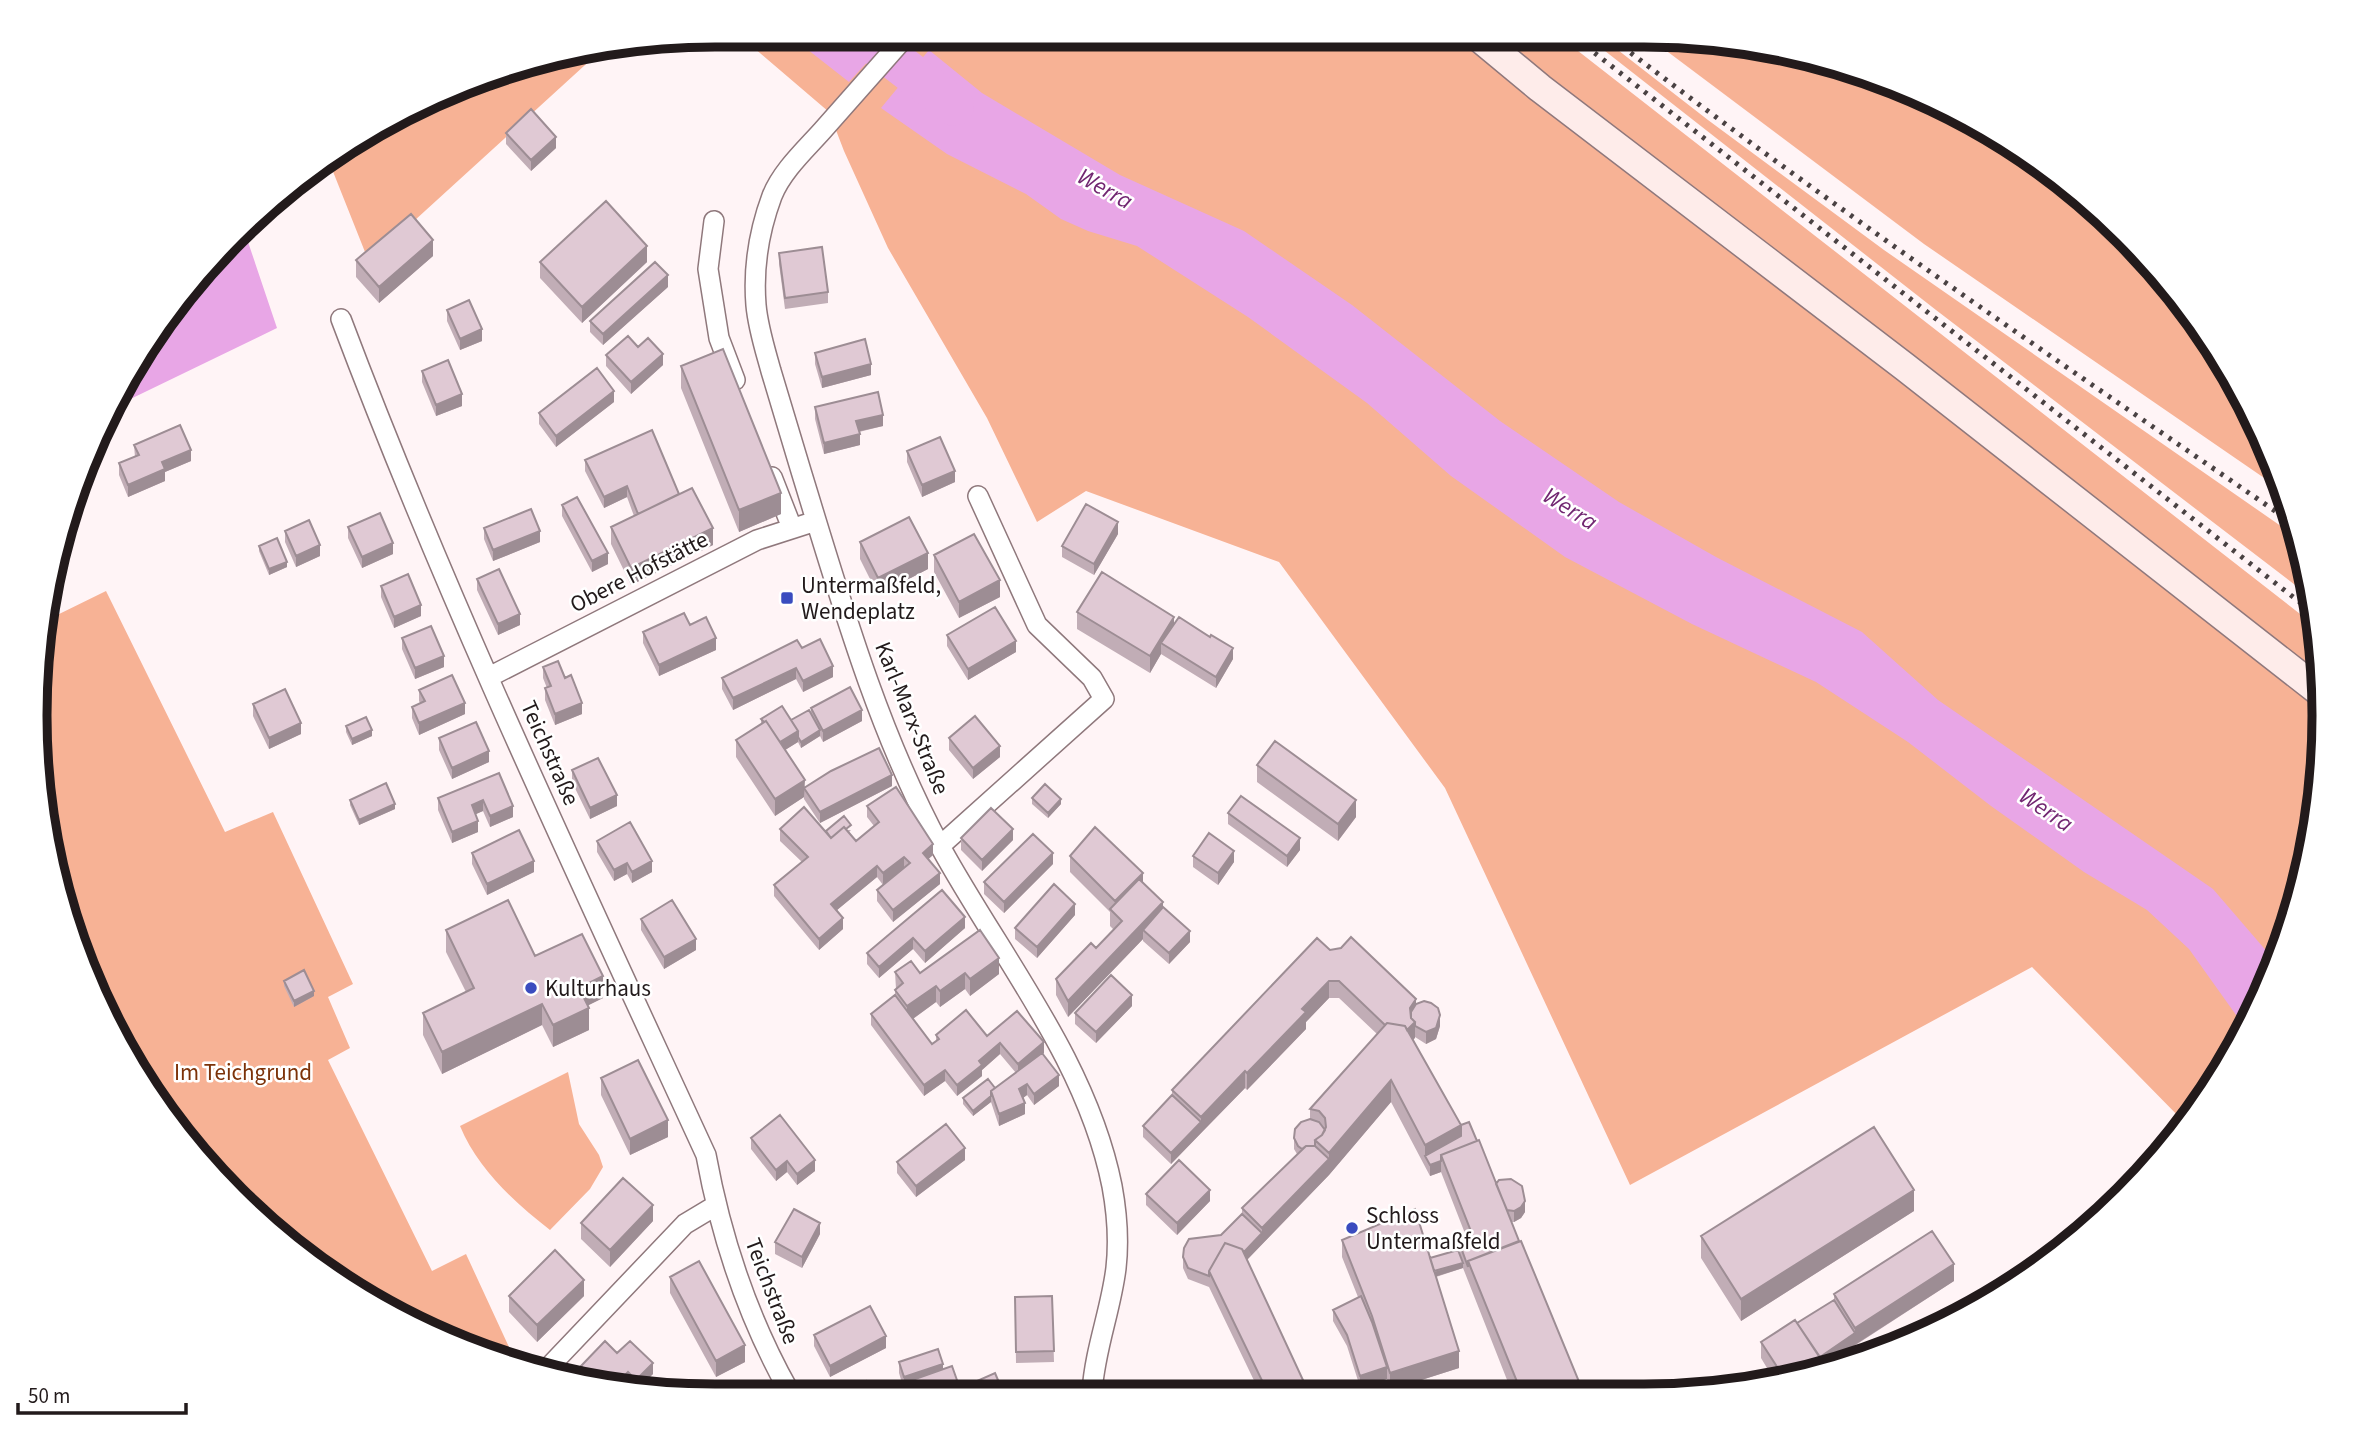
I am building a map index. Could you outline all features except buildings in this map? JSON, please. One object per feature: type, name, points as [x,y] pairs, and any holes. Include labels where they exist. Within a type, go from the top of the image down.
[{"type":"main road","points":[[1491,47],[2311,685]]},
{"type":"street","name":"Karl-Marx-Straße","points":[[896,47],[792,165],[774,191],[764,219],[757,257],[756,309],[764,345],[816,521],[870,687],[907,780],[940,846],[1051,1031],[1097,1132],[1112,1186],[1118,1232],[1115,1270],[1094,1361],[1093,1384]]},
{"type":"street","points":[[714,221],[708,269],[710,283],[719,338],[743,402]]},
{"type":"street","name":"Teichstraße","points":[[341,319],[391,451],[489,677],[706,1155],[715,1206],[739,1280],[769,1355],[785,1384]]},
{"type":"street","points":[[768,465],[792,528]]},
{"type":"street","points":[[940,846],[1104,699],[1092,677],[1037,625],[978,496]]},
{"type":"street","name":"Obere Hofstätte","points":[[489,677],[757,540],[816,521]]},
{"type":"street","points":[[552,1363],[685,1224],[715,1206]]},
{"type":"green space","points":[[753,47],[1573,47],[2304,617],[2312,716],[2310,759],[2299,846],[2289,888],[2261,971],[2243,1011],[2222,1050],[2178,1116],[2032,967],[1630,1185],[1445,788],[1279,562],[1086,491],[1037,522],[987,418],[888,248],[829,112]]},
{"type":"green space","points":[[1600,47],[1614,47],[1884,250],[2285,529],[2300,588],[1936,310]]},
{"type":"green space","points":[[1662,48],[1731,53],[1774,60],[1858,83],[1939,116],[2015,160],[2050,185],[2116,243],[2174,309],[2222,381],[2243,420],[2269,481],[1924,244]]},
{"type":"green space","points":[[592,59],[369,262],[332,169],[381,137],[460,98],[543,70]]},
{"type":"green space","name":"Im Teichgrund","points":[[106,591],[225,832],[273,812],[353,984],[328,997],[350,1048],[328,1060],[432,1271],[466,1254],[511,1351],[420,1315],[344,1271],[309,1246],[243,1188],[213,1156],[185,1122],[137,1050],[98,971],[70,888],[60,846],[53,803],[47,716],[55,616]]},
{"type":"green space","points":[[568,1072],[579,1124],[599,1155],[603,1167],[590,1189],[550,1230],[498,1183],[476,1156],[460,1126]]},
{"type":"water","points":[[804,47],[881,47],[849,82]]},
{"type":"water","points":[[929,50],[982,93],[1120,175],[1244,231],[1352,305],[1500,421],[1619,502],[1716,557],[1862,632],[1938,700],[2213,889],[2268,953],[2239,1019],[2189,949],[2147,910],[2084,872],[1991,806],[1908,742],[1816,682],[1692,624],[1565,557],[1451,476],[1367,403],[1248,317],[1137,246],[1088,231],[1061,219],[1026,194],[947,154],[881,108]]},
{"type":"water","points":[[247,239],[277,328],[126,401],[160,344],[185,309]]},
{"type":"waterway","name":"Werra","points":[[877,47],[954,106]]},
{"type":"railway","points":[[1587,47],[2302,604]]},
{"type":"railway","points":[[1623,47],[1866,226],[2280,514]]},
{"type":"place","name":"Untermaßfeld, Wendeplatz","points":[[787,598]]},
{"type":"place","name":"Kulturhaus","points":[[531,988]]},
{"type":"place","name":"Schloss Untermaßfeld","points":[[1352,1228]]}]
